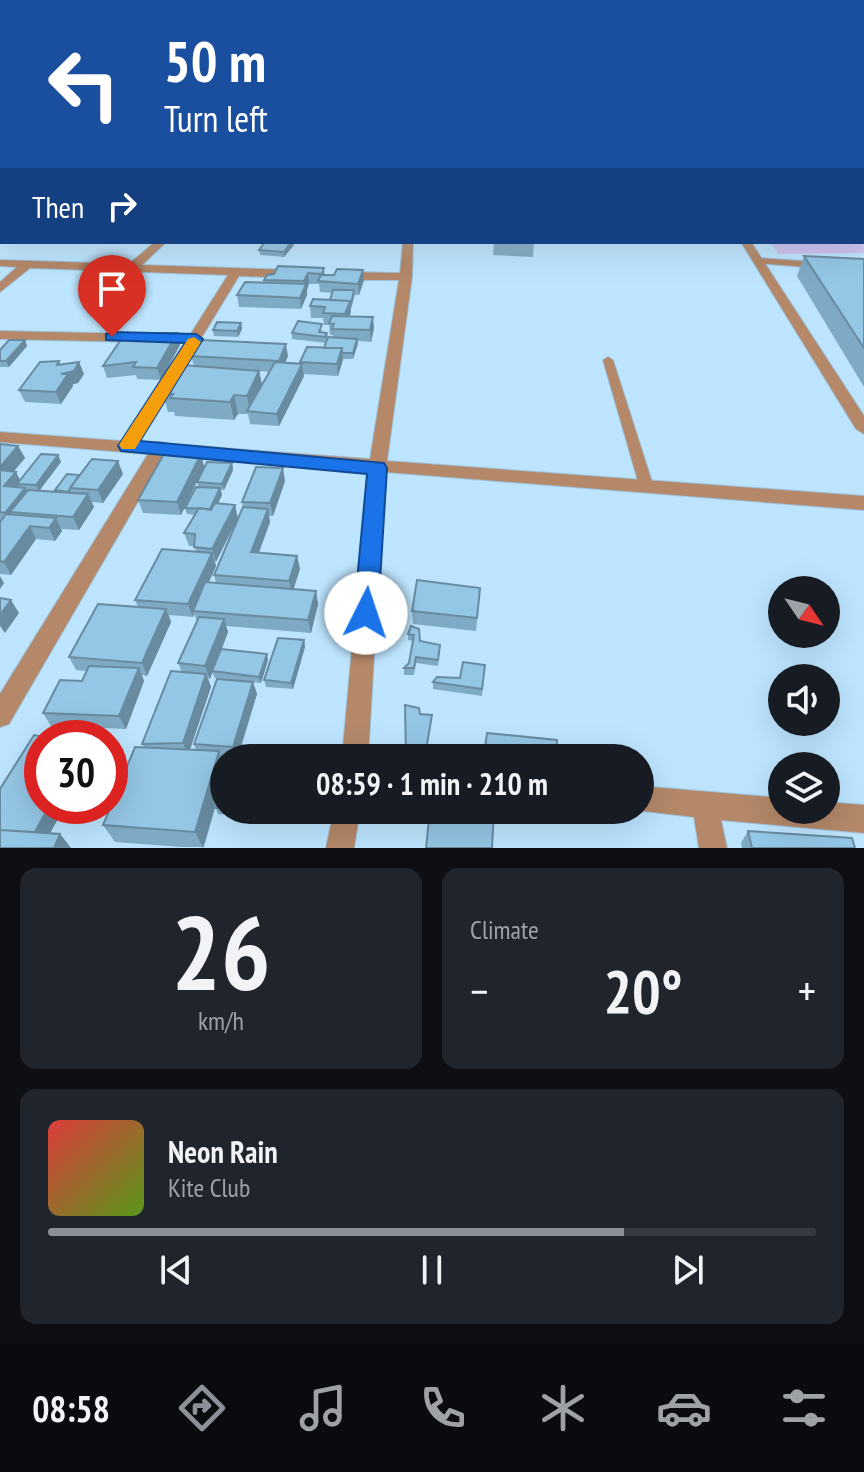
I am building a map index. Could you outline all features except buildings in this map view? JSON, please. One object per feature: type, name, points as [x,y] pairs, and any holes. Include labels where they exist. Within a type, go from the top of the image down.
[{"type":"street","points":[[132,268],[159,244]]},
{"type":"street","points":[[356,744],[377,468],[406,277],[408,244]]},
{"type":"street","points":[[747,244],[864,429]]},
{"type":"street","points":[[0,263],[313,275]]},
{"type":"street","points":[[0,288],[27,264]]},
{"type":"street","points":[[127,446],[235,273]]},
{"type":"street","points":[[329,275],[406,277]]},
{"type":"street","points":[[0,335],[196,339]]},
{"type":"street","points":[[0,437],[864,503]]},
{"type":"street","points":[[0,716],[161,447]]},
{"type":"street","points":[[654,800],[864,819]]},
{"type":"street","points":[[705,805],[713,848]]},
{"type":"street","points":[[340,848],[344,824]]},
{"type":"lane","points":[[758,261],[834,266]]},
{"type":"lane","points":[[608,360],[647,488]]},
{"type":"shaded area","points":[[772,244],[864,244],[864,253],[779,254]]},
{"type":"slow traffic","points":[[128,445],[194,342]]},
{"type":"route","points":[[112,337],[196,339],[127,446],[377,468],[366,613]]}]
